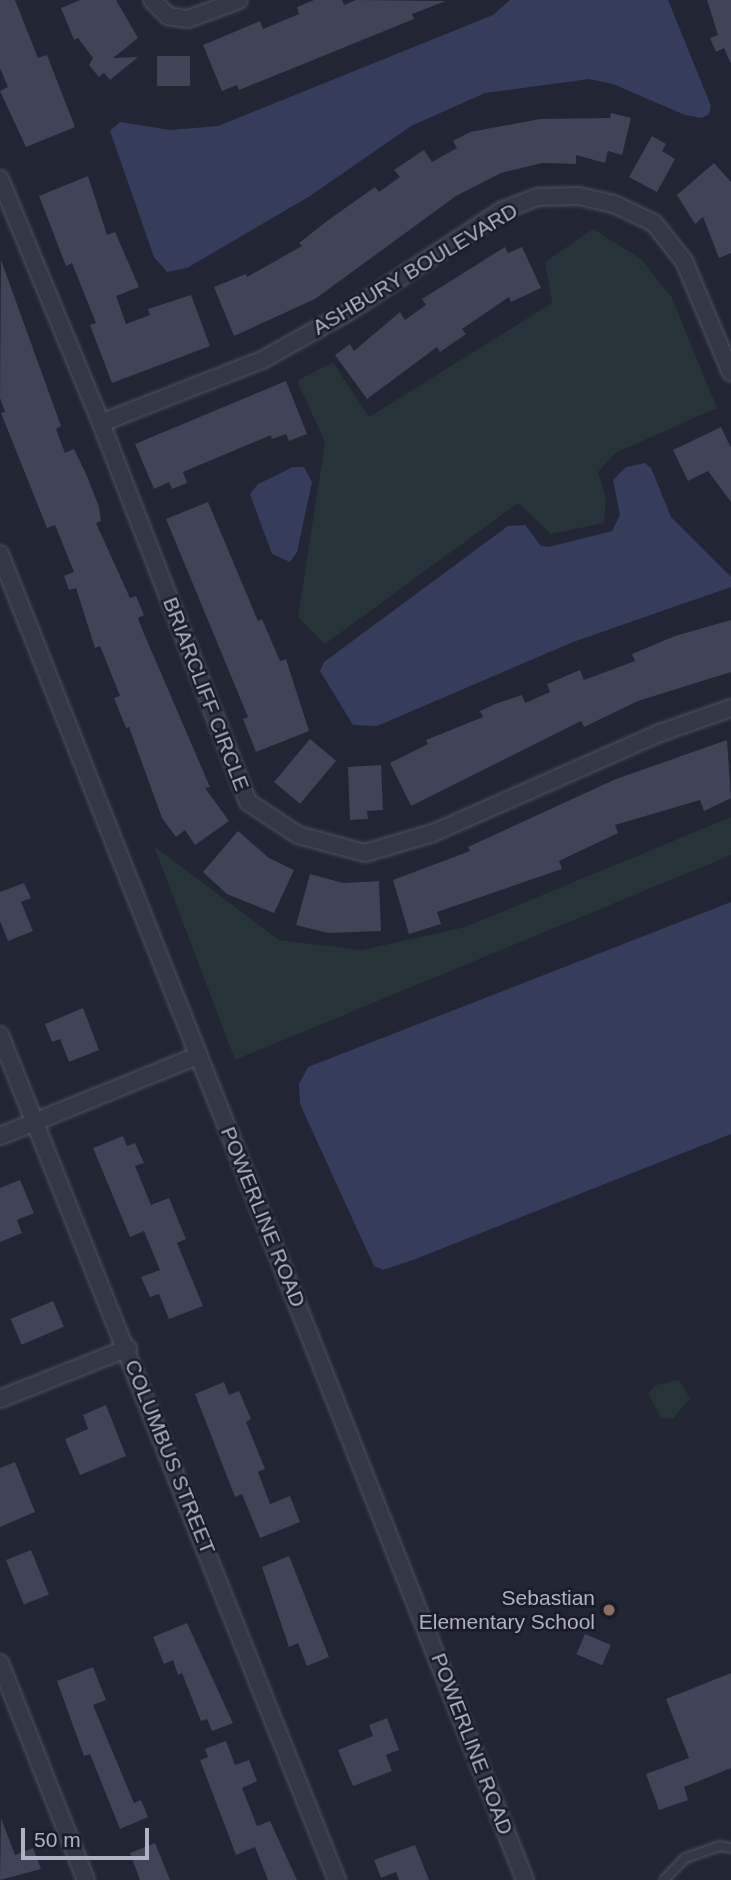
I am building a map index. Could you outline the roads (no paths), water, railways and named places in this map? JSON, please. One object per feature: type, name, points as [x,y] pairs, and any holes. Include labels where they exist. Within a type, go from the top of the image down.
[{"type":"street","points":[[152,0],[168,16],[188,19],[239,0]]},
{"type":"street","name":"BRIARCLIFF CIRCLE","points":[[0,179],[101,423],[248,802],[298,835],[365,853],[433,833],[660,733],[731,708]]},
{"type":"street","name":"ASHBURY BOULEVARD","points":[[101,423],[262,360],[348,312],[500,211],[538,197],[579,196],[614,204],[654,223],[684,261],[731,373]]},
{"type":"street","name":"POWERLINE ROAD","points":[[0,554],[526,1880]]},
{"type":"street","name":"COLUMBUS STREET","points":[[0,1035],[128,1348],[337,1880]]},
{"type":"street","points":[[0,1136],[197,1056]]},
{"type":"street","points":[[0,1399],[128,1348]]},
{"type":"street","points":[[0,1663],[86,1880]]},
{"type":"lane","points":[[664,1880],[685,1858],[719,1846],[731,1847]]},
{"type":"water","points":[[510,0],[668,0],[711,106],[709,114],[702,118],[685,115],[613,84],[589,79],[485,93],[411,126],[310,196],[187,268],[167,272],[154,257],[110,131],[120,122],[170,130],[218,126],[493,15]]},
{"type":"water","points":[[645,463],[651,468],[671,517],[731,577],[731,587],[573,642],[377,726],[353,725],[320,671],[324,662],[508,526],[525,525],[541,546],[549,547],[612,531],[620,515],[613,480],[626,467]]},
{"type":"water","points":[[293,467],[304,467],[312,482],[297,552],[290,562],[272,554],[250,494],[258,484]]},
{"type":"water","points":[[731,902],[731,1134],[413,1260],[383,1270],[374,1266],[300,1104],[299,1084],[308,1067]]},
{"type":"place","name":"Sebastian Elementary School","points":[[609,1610]]}]
